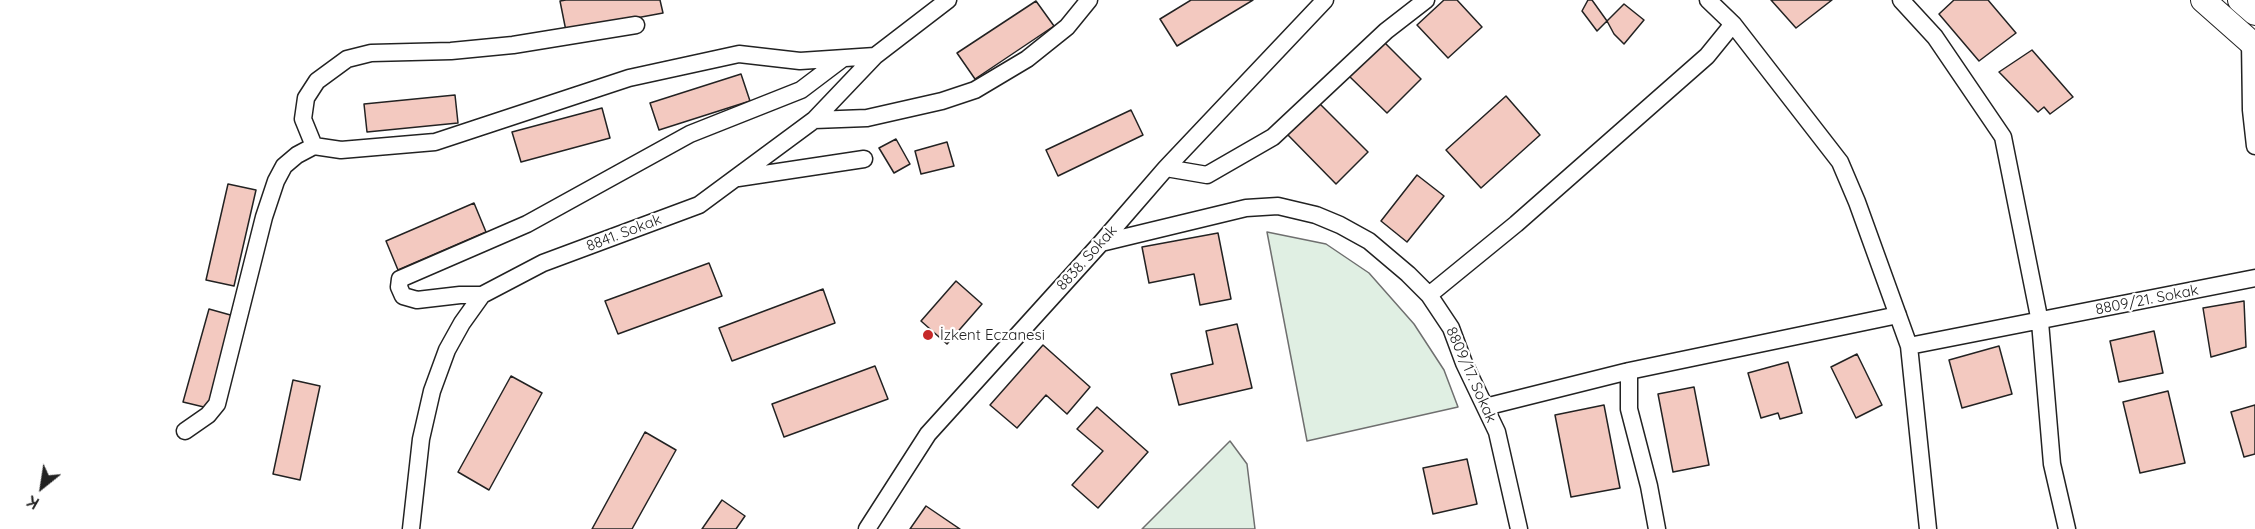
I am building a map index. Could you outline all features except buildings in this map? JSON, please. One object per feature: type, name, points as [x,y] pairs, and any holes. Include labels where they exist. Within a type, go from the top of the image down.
[{"type":"street","name":"8841. Sokak","points":[[411,529],[421,439],[432,391],[447,350],[462,323],[482,296],[543,263],[699,205],[814,120],[875,56],[948,0]]},
{"type":"street","points":[[814,120],[867,118],[942,101],[975,90],[1027,59],[1067,27],[1089,0]]},
{"type":"street","name":"8838. Sokak","points":[[867,529],[928,434],[1166,168],[1325,0]]},
{"type":"street","points":[[1166,168],[1207,175],[1273,137],[1386,31],[1426,0]]},
{"type":"street","points":[[1708,0],[1733,24],[1840,162],[1857,202],[1909,346],[1928,529]]},
{"type":"street","points":[[1901,0],[1935,38],[2003,137],[2040,322],[2052,464],[2067,529]]},
{"type":"street","points":[[2203,0],[2252,44],[2251,110],[2255,146]]},
{"type":"street","points":[[2240,0],[2255,13]]},
{"type":"street","points":[[1429,296],[1516,224],[1707,56],[1733,24]]},
{"type":"street","points":[[314,146],[303,119],[306,98],[317,81],[347,59],[371,52],[451,51],[513,45],[636,25]]},
{"type":"street","points":[[185,431],[208,415],[217,404],[264,217],[276,181],[284,166],[297,155],[314,146],[341,150],[435,142],[629,78],[739,54],[800,61],[875,56]]},
{"type":"street","points":[[482,296],[460,295],[417,300],[403,296],[399,287],[400,279],[527,224],[690,134],[801,90],[842,59]]},
{"type":"street","points":[[735,178],[864,159]]},
{"type":"street","name":"8809/17. Sokak","points":[[1101,243],[1246,208],[1278,206],[1316,215],[1369,241],[1408,273],[1429,296],[1451,328],[1464,363],[1497,432],[1519,529]]},
{"type":"street","name":"8809/21. Sokak","points":[[1909,346],[2255,278]]},
{"type":"street","points":[[1485,407],[1629,371],[1898,315]]},
{"type":"street","points":[[1629,371],[1629,409],[1649,486],[1657,529]]},
{"type":"green space","points":[[1267,232],[1326,244],[1369,273],[1414,324],[1444,370],[1458,407],[1307,441]]},
{"type":"green space","points":[[1230,441],[1247,464],[1255,529],[1142,529]]},
{"type":"place","name":"İzkent Eczanesi","points":[[928,335]]}]
